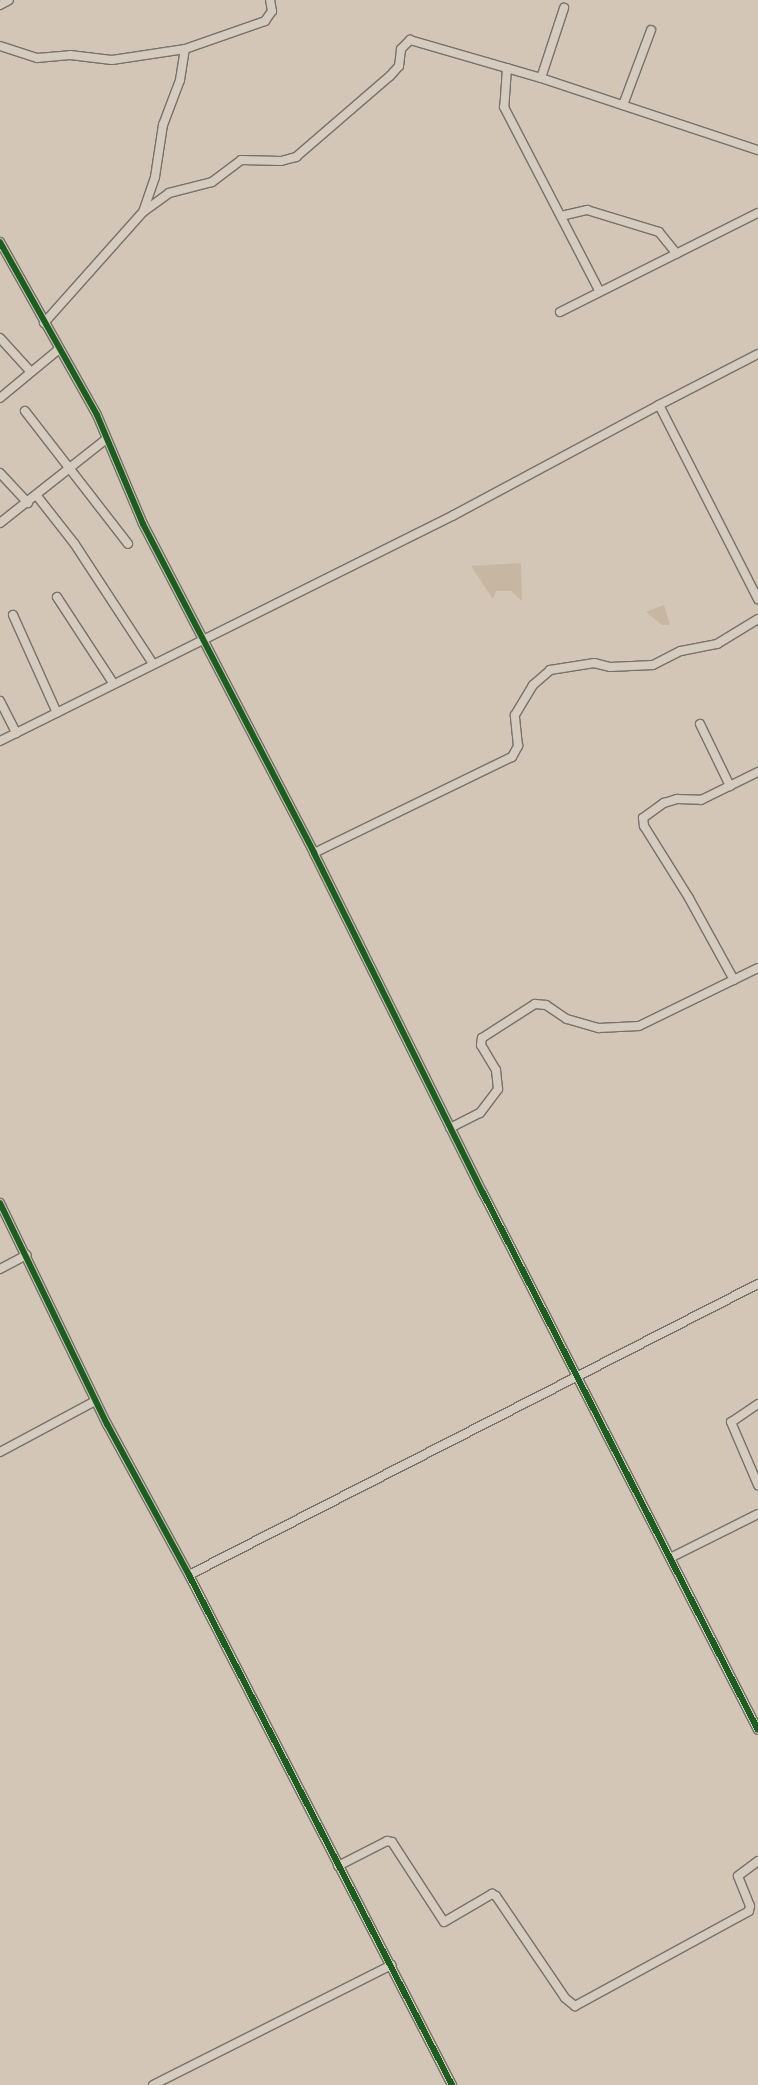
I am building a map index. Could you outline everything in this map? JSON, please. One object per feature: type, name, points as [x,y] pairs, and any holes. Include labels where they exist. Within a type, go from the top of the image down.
[{"type":"street","points":[[0,5],[8,0]]},
{"type":"street","points":[[0,46],[37,58],[70,56],[112,60],[185,49],[265,21],[272,11],[270,0]]},
{"type":"street","points":[[541,78],[564,8]]},
{"type":"street","points":[[623,105],[651,30]]},
{"type":"street","points":[[44,323],[143,212],[169,192],[214,181],[226,168],[241,160],[281,161],[296,157],[390,76],[399,66],[401,49],[410,40],[541,78],[758,150]]},
{"type":"street","points":[[143,212],[155,177],[163,125],[180,80],[185,49]]},
{"type":"street","points":[[507,68],[504,106],[599,290]]},
{"type":"street","points":[[560,216],[587,210],[659,232],[677,254]]},
{"type":"street","points":[[560,312],[599,290],[677,254],[758,213]]},
{"type":"street","points":[[0,242],[58,350],[97,414],[105,440],[143,524],[314,853],[450,1128],[579,1376],[758,1730]]},
{"type":"street","points":[[0,338],[30,371]]},
{"type":"street","points":[[0,398],[30,371],[58,350]]},
{"type":"street","points":[[0,741],[152,662],[203,640],[454,515],[758,354]]},
{"type":"street","points":[[660,405],[758,599]]},
{"type":"street","points":[[24,411],[128,544]]},
{"type":"street","points":[[0,523],[37,496],[105,440]]},
{"type":"street","points":[[0,473],[28,503]]},
{"type":"street","points":[[37,496],[74,543],[152,662]]},
{"type":"street","points":[[56,597],[113,683]]},
{"type":"street","points":[[13,615],[57,712]]},
{"type":"street","points":[[314,853],[512,756],[518,746],[515,715],[533,685],[550,670],[594,663],[610,667],[653,665],[681,651],[716,644],[758,620]]},
{"type":"street","points":[[0,701],[16,733]]},
{"type":"street","points":[[700,724],[730,786]]},
{"type":"street","points":[[734,980],[643,822],[648,811],[664,803],[681,798],[697,801],[758,772]]},
{"type":"street","points":[[450,1128],[480,1113],[498,1089],[496,1070],[481,1045],[482,1038],[536,1004],[546,1005],[564,1018],[599,1028],[631,1027],[656,1020],[758,968]]},
{"type":"street","points":[[0,1203],[95,1401],[189,1575],[338,1866],[392,1965],[452,2085]]},
{"type":"street","points":[[0,1269],[26,1255]]},
{"type":"street","points":[[189,1575],[758,1284]]},
{"type":"street","points":[[0,1452],[95,1401]]},
{"type":"street","points":[[758,1404],[730,1422],[758,1485]]},
{"type":"street","points":[[670,1558],[758,1514]]},
{"type":"street","points":[[338,1866],[386,1841],[392,1842],[444,1922],[492,1894],[565,1998],[576,2006],[749,1911],[750,1906],[738,1876],[758,1861]]},
{"type":"street","points":[[154,2085],[392,1965]]},
{"type":"shaded area","points":[[521,563],[522,601],[511,591],[496,591],[493,599],[471,566]]},
{"type":"shaded area","points":[[664,605],[670,625],[662,625],[646,612]]},
{"type":"cycle path","points":[[0,242],[97,415],[143,524],[314,853],[483,1193],[758,1730]]},
{"type":"cycle path","points":[[0,1203],[107,1424],[189,1575],[452,2085]]}]
